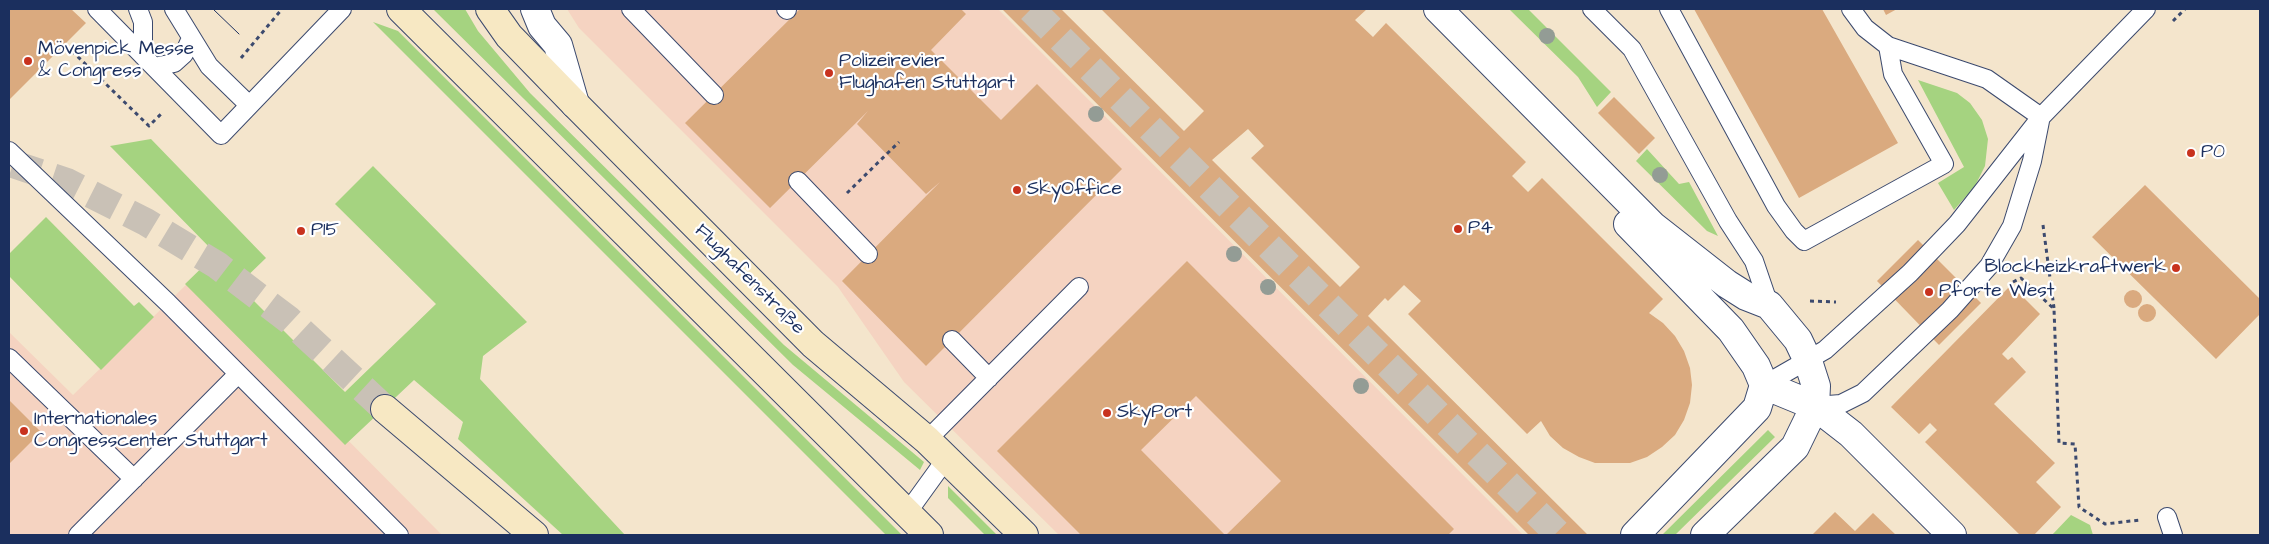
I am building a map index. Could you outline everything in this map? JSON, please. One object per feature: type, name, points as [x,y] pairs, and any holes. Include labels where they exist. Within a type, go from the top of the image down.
[{"type":"main road","points":[[401,9],[929,535]]},
{"type":"main road","name":"Flughafenstraße","points":[[490,9],[509,36],[813,344],[927,440],[1024,535]]},
{"type":"main road","points":[[504,535],[385,409],[534,535]]},
{"type":"street","points":[[535,9],[542,26],[558,45],[575,104]]},
{"type":"street","points":[[1438,9],[1653,226],[1727,284],[1775,311],[1798,340],[1808,361],[1816,386],[1815,406],[1795,448],[1704,535]]},
{"type":"street","points":[[1547,117],[1565,160],[1732,330],[1756,366],[1764,385],[1757,408],[1635,535]]},
{"type":"street","points":[[1764,385],[1815,406],[1851,434],[1952,535]]},
{"type":"lane","points":[[97,9],[221,135],[342,9]]},
{"type":"lane","points":[[138,9],[143,22],[149,61]]},
{"type":"lane","points":[[174,9],[209,66],[249,105]]},
{"type":"lane","points":[[631,9],[714,95]]},
{"type":"lane","points":[[1592,9],[1636,56],[1728,221],[1754,261],[1775,311]]},
{"type":"lane","points":[[1669,9],[1776,206],[1794,231],[1804,240],[1944,164],[1893,74],[1888,46]]},
{"type":"lane","points":[[1851,9],[1865,28],[1888,46],[1987,79],[2041,117]]},
{"type":"lane","points":[[1764,385],[1825,350],[1865,314],[1957,224],[2041,117],[2146,9]]},
{"type":"lane","points":[[149,61],[174,63],[184,54],[191,38]]},
{"type":"lane","points":[[1815,406],[1841,404],[1863,393],[1950,310],[1989,266],[2012,226],[2032,162],[2041,117]]},
{"type":"lane","points":[[9,152],[168,302],[399,535]]},
{"type":"lane","points":[[798,181],[868,254]]},
{"type":"lane","points":[[927,440],[1079,286]]},
{"type":"lane","points":[[952,340],[989,378]]},
{"type":"lane","points":[[9,358],[134,479]]},
{"type":"lane","points":[[78,535],[238,374]]},
{"type":"lane","points":[[907,513],[946,459]]},
{"type":"lane","points":[[98,516],[100,535]]},
{"type":"lane","points":[[2167,517],[2173,535]]},
{"type":"path","points":[[828,213],[899,142]]},
{"type":"path","points":[[2043,222],[2054,308],[2059,443],[2075,444],[2079,507],[2105,524],[2167,517]]},
{"type":"path","points":[[2006,285],[2021,278],[2054,308]]},
{"type":"path","points":[[1775,311],[1811,300],[1852,300],[1865,314]]},
{"type":"shaded area","points":[[567,9],[998,9],[1523,535],[1059,535],[904,382],[838,287],[579,28]]},
{"type":"shaded area","points":[[190,281],[442,535],[9,535],[9,332],[73,395]]},
{"type":"green space","points":[[433,9],[465,9],[478,31],[530,93],[784,345],[924,462],[920,470],[793,365]]},
{"type":"green space","points":[[1509,9],[1528,9],[1611,92],[1597,107],[1578,77]]},
{"type":"green space","points":[[373,22],[398,31],[902,535],[886,535]]},
{"type":"green space","points":[[1918,80],[1957,93],[1970,103],[1982,120],[1988,139],[1985,166],[1975,186],[1954,210],[1938,183],[1964,167]]},
{"type":"green space","points":[[151,139],[266,258],[238,285],[345,392],[436,304],[335,204],[373,166],[527,322],[483,356],[480,379],[625,535],[563,535],[458,439],[463,422],[414,380],[345,445],[185,284],[216,254],[110,146]]},
{"type":"green space","points":[[1647,149],[1679,184],[1689,182],[1718,236],[1707,231],[1636,161]]},
{"type":"green space","points":[[46,217],[134,306],[139,302],[154,317],[101,370],[9,276],[9,254]]},
{"type":"green space","points":[[1768,430],[1775,437],[1675,535],[1662,535]]},
{"type":"green space","points":[[948,486],[997,535],[985,535],[948,498]]},
{"type":"green space","points":[[2071,515],[2090,525],[2093,535],[2052,535]]},
{"type":"building","name":"Mövenpick Messe & Congress","points":[[9,9],[71,9],[86,23],[9,100]]},
{"type":"building","name":"SkyOffice","points":[[800,9],[961,9],[966,14],[931,50],[1001,120],[1037,84],[1122,169],[926,366],[842,281],[940,182],[926,194],[857,124],[868,111],[770,208],[685,123]]},
{"type":"building","name":"P4","points":[[1002,9],[1061,9],[1184,131],[1204,111],[1101,9],[1367,9],[1355,20],[1373,37],[1386,23],[1526,162],[1512,176],[1528,192],[1542,178],[1663,299],[1649,313],[1663,323],[1675,336],[1684,351],[1690,368],[1692,385],[1690,403],[1684,420],[1675,435],[1662,447],[1647,457],[1630,463],[1595,463],[1563,448],[1550,436],[1541,421],[1527,434],[1408,314],[1421,301],[1404,285],[1388,301],[1385,298],[1368,316],[1588,535],[1529,535]],"holes":[[[1248,129],[1264,146],[1251,158],[1360,267],[1340,287],[1212,160]]]},
{"type":"building","points":[[1694,9],[1822,9],[1898,143],[1799,198]]},
{"type":"building","points":[[1883,9],[1897,9],[1886,15]]},
{"type":"building","points":[[1614,97],[1655,138],[1639,154],[1598,113]]},
{"type":"building","name":"Blockheizkraftwerk","points":[[2145,185],[2260,299],[2260,314],[2216,359],[2092,237]]},
{"type":"building","name":"Pforte West","points":[[1918,240],[1981,303],[1939,345],[1877,281]]},
{"type":"building","name":"SkyPort","points":[[1187,261],[1454,529],[1448,535],[1226,535],[1281,481],[1196,396],[1141,450],[1225,535],[1081,535],[997,451]]},
{"type":"building","points":[[2011,285],[2040,314],[2002,354],[2008,360],[2012,357],[2026,372],[1994,404],[2055,463],[2036,482],[2061,507],[2034,535],[2020,535],[1925,442],[1937,430],[1930,423],[1919,434],[1891,407]]},
{"type":"building","points":[[2133,290],[2139,293],[2142,299],[2139,305],[2133,308],[2127,305],[2124,299],[2127,293]]},
{"type":"building","points":[[2147,304],[2153,307],[2156,313],[2153,319],[2147,322],[2141,319],[2138,313],[2141,307]]},
{"type":"building","name":"Internationales Congresscenter Stuttgart","points":[[9,400],[41,432],[9,464]]},
{"type":"building","points":[[1835,512],[1855,531],[1873,513],[1896,535],[1812,535]]},
{"type":"tunnel","points":[[1031,9],[1559,535]]},
{"type":"tunnel","points":[[13,164],[67,182],[146,222],[217,265],[289,320],[385,409]]},
{"type":"tram line","points":[[213,9],[239,34]]},
{"type":"place","name":"Mövenpick Messe & Congress","points":[[28,61]]},
{"type":"place","name":"Polizeirevier Flughafen Stuttgart","points":[[829,73]]},
{"type":"place","name":"P0","points":[[2191,153]]},
{"type":"place","name":"SkyOffice","points":[[1017,190]]},
{"type":"place","name":"P4","points":[[1458,229]]},
{"type":"place","name":"P15","points":[[301,231]]},
{"type":"place","name":"Blockheizkraftwerk","points":[[2176,268]]},
{"type":"place","name":"Pforte West","points":[[1929,292]]},
{"type":"place","name":"SkyPort","points":[[1107,413]]},
{"type":"place","name":"Internationales Congresscenter Stuttgart","points":[[24,431]]}]
